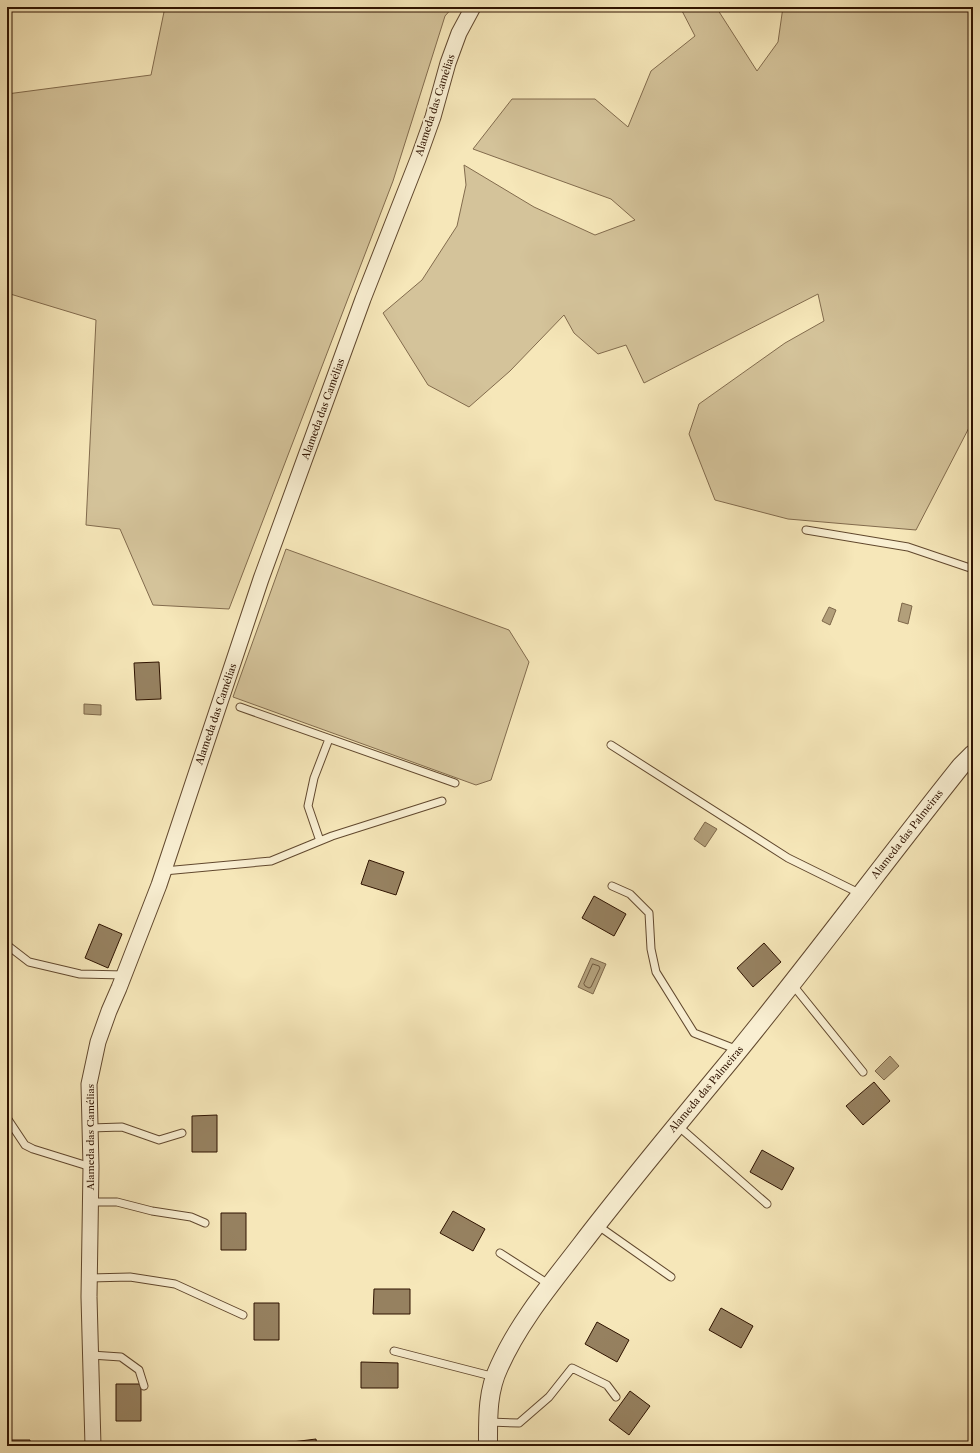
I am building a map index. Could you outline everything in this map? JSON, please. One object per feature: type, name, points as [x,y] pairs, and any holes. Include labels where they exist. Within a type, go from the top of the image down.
[{"type":"street","name":"Alameda das Camélias","points":[[93,1446],[89,1084],[98,1042],[164,871],[264,572],[363,299],[418,159],[433,117],[448,63],[459,33],[473,7]]},
{"type":"street","name":"Alameda das Palmeiras","points":[[488,1446],[489,1400],[498,1369],[518,1330],[550,1285],[597,1224],[792,984],[961,766],[973,754]]},
{"type":"lane","points":[[806,530],[908,547],[973,569]]},
{"type":"lane","points":[[240,707],[455,783]]},
{"type":"lane","points":[[320,841],[308,806],[314,778],[329,739]]},
{"type":"lane","points":[[611,745],[788,858],[861,894]]},
{"type":"lane","points":[[164,871],[271,860],[320,841],[442,801]]},
{"type":"lane","points":[[612,886],[630,894],[649,913],[651,948],[656,972],[694,1032],[738,1050]]},
{"type":"lane","points":[[7,944],[29,962],[80,974],[124,976]]},
{"type":"lane","points":[[792,984],[863,1072]]},
{"type":"lane","points":[[7,1118],[25,1145],[32,1149],[91,1167]]},
{"type":"lane","points":[[676,1125],[767,1204]]},
{"type":"lane","points":[[90,1128],[122,1127],[159,1140],[182,1133]]},
{"type":"lane","points":[[90,1202],[117,1202],[152,1211],[191,1217],[205,1223]]},
{"type":"lane","points":[[597,1224],[671,1277]]},
{"type":"lane","points":[[500,1253],[550,1285]]},
{"type":"lane","points":[[90,1278],[130,1277],[175,1284],[243,1315]]},
{"type":"lane","points":[[394,1351],[495,1377]]},
{"type":"lane","points":[[91,1355],[121,1357],[139,1370],[144,1386]]},
{"type":"lane","points":[[488,1422],[519,1423],[549,1397],[572,1368],[607,1385],[616,1397]]},
{"type":"shaded area","points":[[165,7],[453,7],[445,16],[393,181],[229,609],[153,605],[120,529],[86,525],[96,320],[7,293],[7,94],[151,75]]},
{"type":"shaded area","points":[[680,7],[716,7],[757,71],[778,42],[783,7],[973,7],[973,420],[916,530],[788,519],[715,500],[689,434],[699,404],[785,343],[824,321],[818,294],[644,383],[626,345],[598,354],[574,333],[564,315],[510,371],[469,407],[428,385],[383,313],[422,280],[457,226],[466,185],[464,165],[534,207],[595,235],[635,220],[611,199],[473,149],[512,99],[595,99],[628,127],[651,71],[695,36]]},
{"type":"shaded area","points":[[286,549],[509,630],[529,662],[491,780],[476,785],[233,697]]},
{"type":"water","points":[[902,603],[912,606],[908,624],[898,621]]},
{"type":"water","points":[[829,607],[836,610],[830,625],[822,621]]},
{"type":"water","points":[[84,704],[101,705],[101,715],[84,714]]},
{"type":"water","points":[[705,822],[717,829],[705,847],[694,839]]},
{"type":"water","points":[[591,958],[606,964],[593,994],[578,987]]},
{"type":"water","points":[[890,1056],[899,1066],[884,1080],[875,1071]]},
{"type":"building","points":[[159,662],[161,699],[136,700],[134,663]]},
{"type":"building","points":[[369,860],[404,872],[396,895],[361,884]]},
{"type":"building","points":[[594,896],[626,914],[614,936],[582,918]]},
{"type":"building","points":[[99,924],[122,934],[108,968],[85,958]]},
{"type":"building","points":[[764,943],[781,962],[753,987],[737,968]]},
{"type":"building","points":[[874,1082],[890,1101],[863,1125],[846,1106]]},
{"type":"building","points":[[217,1115],[217,1152],[192,1152],[192,1116]]},
{"type":"building","points":[[762,1150],[794,1168],[782,1190],[750,1172]]},
{"type":"building","points":[[453,1211],[485,1229],[473,1251],[440,1233]]},
{"type":"building","points":[[221,1213],[246,1213],[246,1250],[221,1250]]},
{"type":"building","points":[[374,1289],[410,1289],[410,1314],[373,1314]]},
{"type":"building","points":[[254,1303],[279,1303],[279,1340],[254,1340]]},
{"type":"building","points":[[721,1308],[753,1326],[741,1348],[709,1330]]},
{"type":"building","points":[[597,1322],[629,1340],[617,1362],[585,1344]]},
{"type":"building","points":[[361,1362],[398,1363],[398,1388],[361,1388]]},
{"type":"building","points":[[116,1384],[141,1384],[141,1421],[116,1421]]},
{"type":"building","points":[[630,1391],[650,1406],[629,1435],[609,1420]]},
{"type":"building","points":[[316,1439],[317,1446],[292,1446],[292,1442]]},
{"type":"building","points":[[7,1440],[30,1440],[30,1446],[7,1446]]}]
